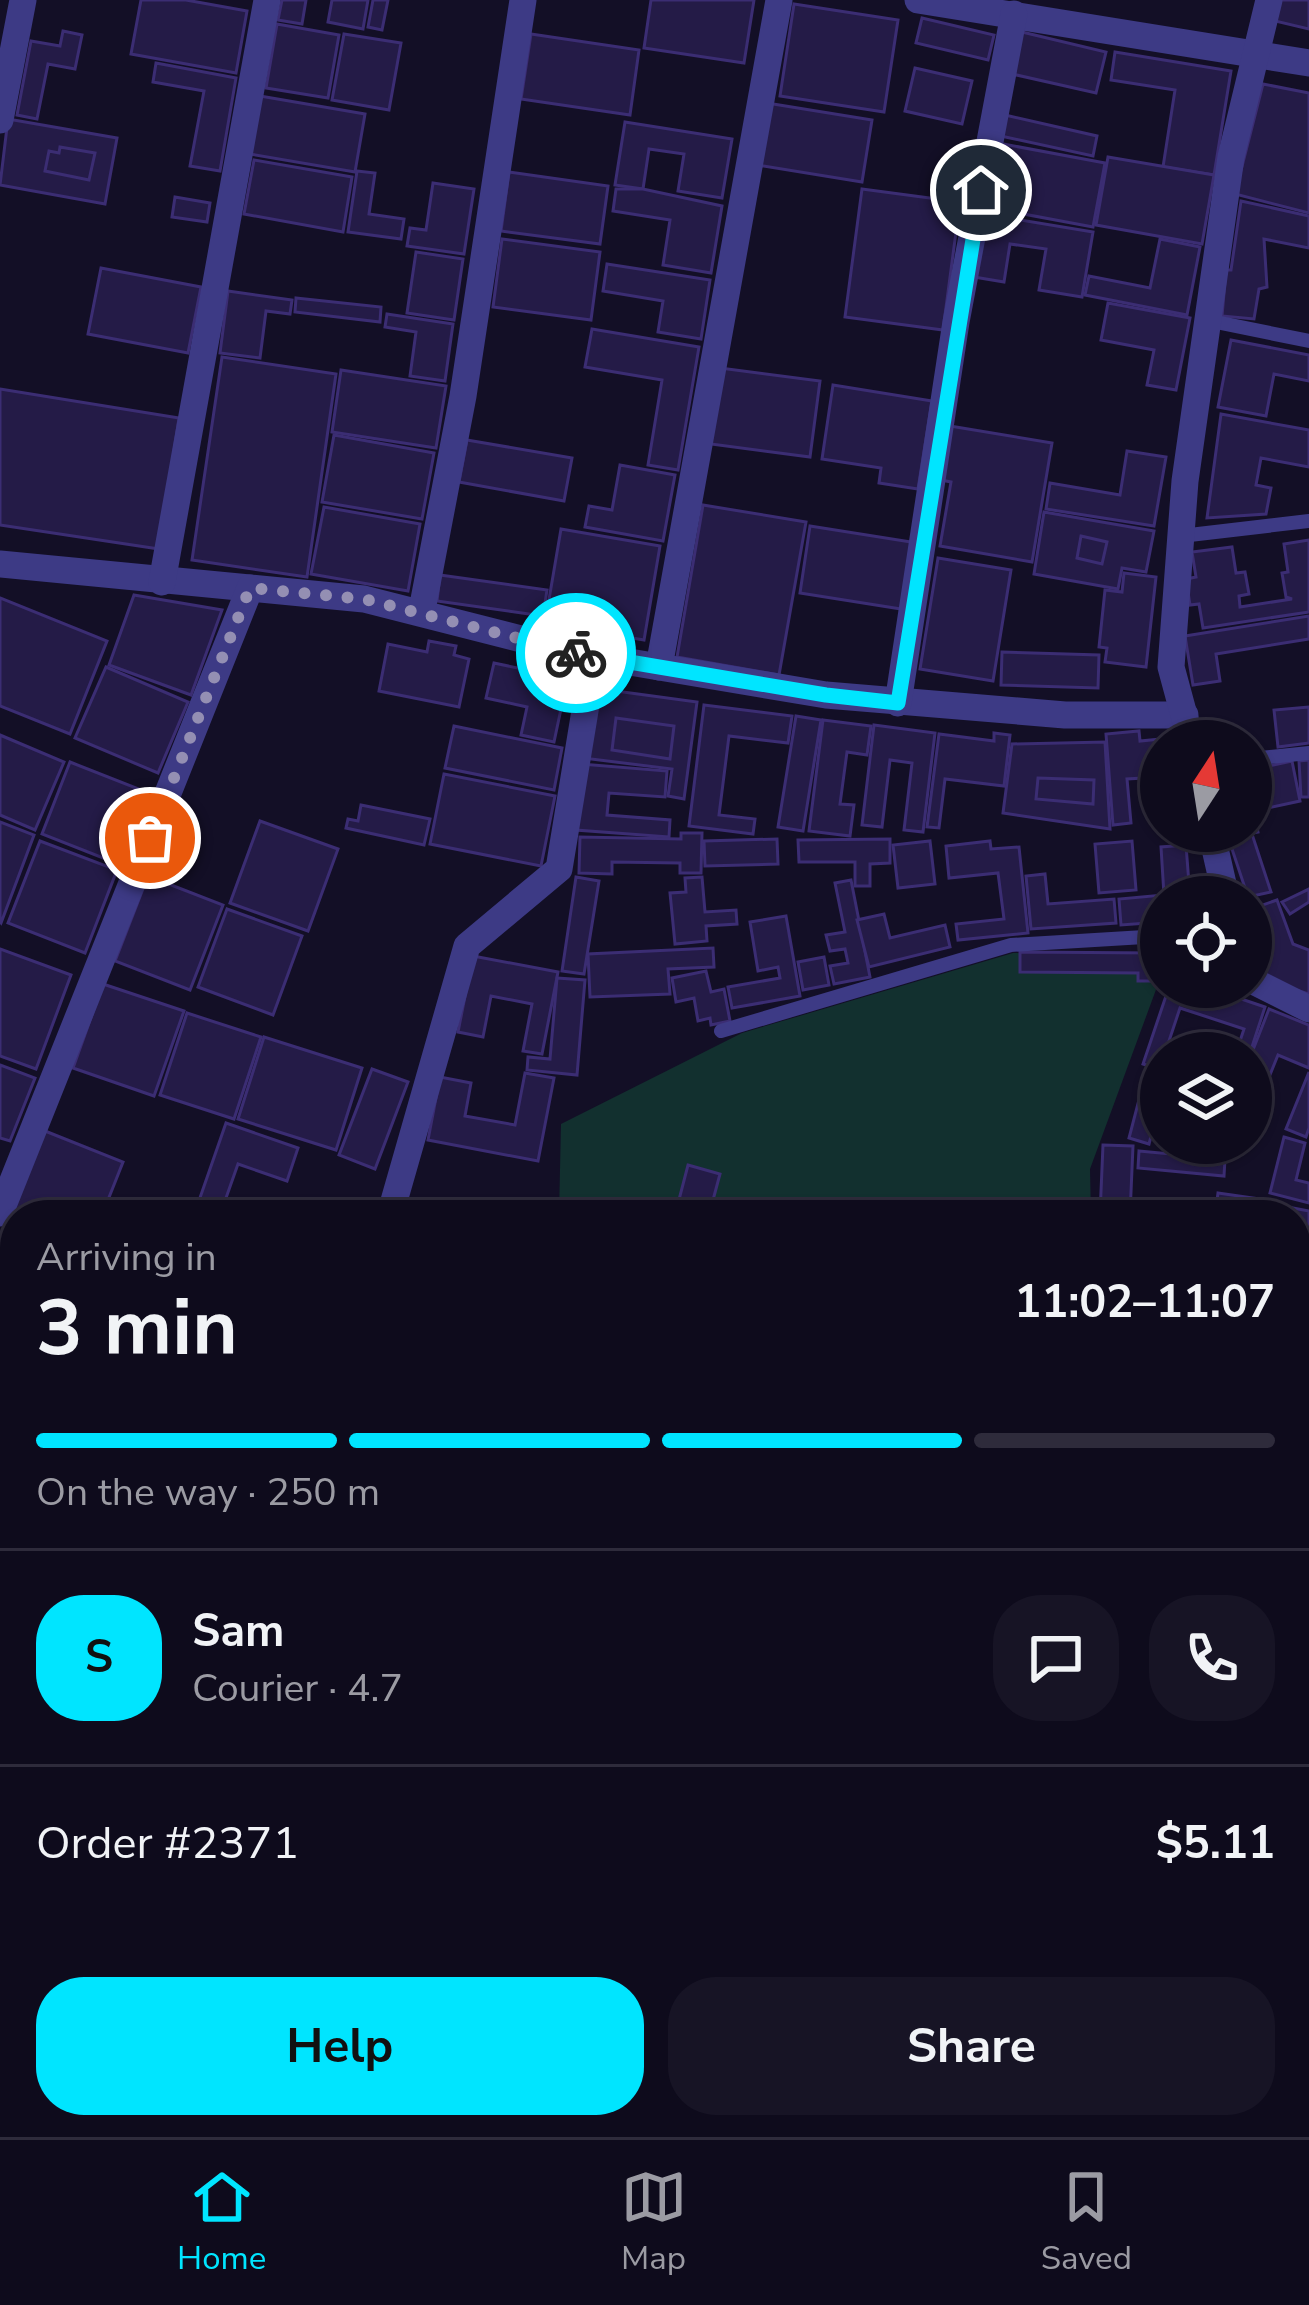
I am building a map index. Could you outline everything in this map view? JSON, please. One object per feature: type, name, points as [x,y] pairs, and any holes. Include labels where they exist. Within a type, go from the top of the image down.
[{"type":"street","points":[[0,121],[23,0]]},
{"type":"street","points":[[162,582],[267,0]]},
{"type":"street","points":[[422,610],[463,396],[524,0]]},
{"type":"street","points":[[659,667],[779,0]]},
{"type":"street","points":[[918,0],[1003,9],[1309,63]]},
{"type":"street","points":[[1186,720],[1172,667],[1180,536],[1231,158],[1269,0]]},
{"type":"street","points":[[898,703],[1003,9]]},
{"type":"street","points":[[0,564],[364,599],[594,656],[659,667],[898,703],[1140,723]]},
{"type":"street","points":[[6,1200],[250,588]]},
{"type":"street","points":[[394,1200],[466,946],[559,869],[594,656]]},
{"type":"street","points":[[1272,990],[1309,1009]]},
{"type":"lane","points":[[1206,320],[1309,340]]},
{"type":"lane","points":[[1180,536],[1309,521]]},
{"type":"lane","points":[[1272,757],[1309,753]]},
{"type":"lane","points":[[722,1031],[1010,945],[1140,937]]},
{"type":"green space","points":[[1013,953],[1140,954],[1140,1008],[1149,1008],[1090,1169],[1091,1200],[559,1200],[561,1124],[742,1033]]},
{"type":"building","points":[[141,0],[186,0],[247,11],[236,73],[131,54]]},
{"type":"building","points":[[282,0],[306,0],[302,24],[278,20]]},
{"type":"building","points":[[332,0],[368,0],[363,29],[328,22]]},
{"type":"building","points":[[373,0],[388,0],[382,30],[368,27]]},
{"type":"building","points":[[651,0],[754,0],[744,63],[644,48]]},
{"type":"building","points":[[1280,0],[1309,0],[1309,29],[1275,21]]},
{"type":"building","points":[[794,4],[898,20],[884,112],[780,96]]},
{"type":"building","points":[[922,18],[994,35],[988,60],[916,43]]},
{"type":"building","points":[[277,24],[339,35],[328,98],[266,88]]},
{"type":"building","points":[[63,31],[82,35],[75,69],[48,64],[37,119],[17,115],[31,41],[60,46]]},
{"type":"building","points":[[1022,32],[1106,52],[1096,93],[1012,74]]},
{"type":"building","points":[[344,34],[401,43],[389,110],[332,100]]},
{"type":"building","points":[[531,34],[639,50],[630,115],[521,99]]},
{"type":"building","points":[[1115,52],[1231,71],[1214,175],[1163,167],[1175,90],[1111,80]]},
{"type":"building","points":[[156,63],[236,78],[220,171],[190,166],[204,91],[153,82]]},
{"type":"building","points":[[915,68],[972,81],[962,124],[905,111]]},
{"type":"building","points":[[1263,84],[1309,93],[1309,213],[1235,194]]},
{"type":"building","points":[[260,96],[365,114],[355,172],[250,154]]},
{"type":"building","points":[[767,103],[872,120],[862,182],[757,165]]},
{"type":"building","points":[[1005,115],[1097,136],[1093,156],[1001,136]]},
{"type":"building","points":[[8,119],[117,138],[105,204],[0,185]]},
{"type":"building","points":[[625,122],[732,139],[722,198],[678,191],[684,154],[649,149],[643,189],[615,185]]},
{"type":"building","points":[[998,143],[1105,163],[1093,227],[986,207]]},
{"type":"building","points":[[60,147],[95,153],[89,180],[45,171],[49,151],[59,153]]},
{"type":"building","points":[[1108,157],[1214,175],[1202,244],[1096,225]]},
{"type":"building","points":[[254,160],[352,177],[343,232],[244,214]]},
{"type":"building","points":[[357,171],[375,173],[369,214],[404,219],[401,239],[348,232]]},
{"type":"building","points":[[509,172],[608,186],[600,244],[501,231]]},
{"type":"building","points":[[433,183],[474,189],[464,254],[407,246],[410,228],[426,230]]},
{"type":"building","points":[[616,189],[643,189],[722,206],[711,273],[663,265],[670,220],[613,211]]},
{"type":"building","points":[[862,189],[960,202],[943,330],[845,317]]},
{"type":"building","points":[[175,197],[210,203],[207,222],[172,217]]},
{"type":"building","points":[[1241,201],[1309,216],[1309,248],[1264,239],[1267,287],[1259,289],[1254,319],[1222,316]]},
{"type":"building","points":[[985,214],[1093,232],[1082,297],[1039,290],[1046,249],[1010,244],[1004,282],[974,277]]},
{"type":"building","points":[[502,239],[600,252],[591,320],[493,307]]},
{"type":"building","points":[[1160,239],[1200,247],[1187,315],[1085,295],[1089,276],[1150,288]]},
{"type":"building","points":[[416,252],[463,259],[454,320],[407,313]]},
{"type":"building","points":[[607,264],[710,280],[701,339],[658,332],[663,301],[603,291]]},
{"type":"building","points":[[101,268],[201,287],[188,353],[88,334]]},
{"type":"building","points":[[228,291],[292,300],[290,314],[266,311],[260,358],[220,353]]},
{"type":"building","points":[[296,298],[381,307],[380,322],[295,312]]},
{"type":"building","points":[[1108,303],[1190,318],[1176,390],[1147,385],[1154,350],[1101,340]]},
{"type":"building","points":[[387,314],[453,324],[445,381],[410,376],[416,332],[385,327]]},
{"type":"building","points":[[592,329],[699,347],[678,470],[648,465],[662,380],[585,367]]},
{"type":"building","points":[[1231,340],[1309,355],[1309,381],[1274,374],[1266,416],[1218,407]]},
{"type":"building","points":[[222,357],[336,374],[307,577],[192,560]]},
{"type":"building","points":[[720,368],[820,381],[810,457],[711,444]]},
{"type":"building","points":[[341,370],[446,386],[436,448],[332,432]]},
{"type":"building","points":[[833,385],[932,401],[918,489],[879,483],[881,468],[822,459]]},
{"type":"building","points":[[0,389],[179,418],[159,549],[0,525]]},
{"type":"building","points":[[1221,414],[1309,430],[1309,467],[1261,458],[1256,485],[1271,488],[1266,514],[1207,518]]},
{"type":"building","points":[[950,426],[1052,443],[1032,562],[940,546],[951,482],[941,480]]},
{"type":"building","points":[[334,435],[434,453],[422,519],[322,502]]},
{"type":"building","points":[[467,440],[572,458],[564,501],[459,482]]},
{"type":"building","points":[[1127,451],[1166,457],[1154,526],[1046,509],[1050,483],[1120,495]]},
{"type":"building","points":[[620,465],[675,475],[663,541],[585,527],[589,506],[612,510]]},
{"type":"building","points":[[703,505],[806,522],[779,675],[677,657]]},
{"type":"building","points":[[324,507],[420,524],[408,591],[311,574]]},
{"type":"building","points":[[1044,512],[1154,531],[1146,572],[1122,568],[1118,589],[1034,574]]},
{"type":"building","points":[[810,526],[911,542],[901,609],[800,593]]},
{"type":"building","points":[[561,529],[660,546],[644,640],[545,623]]},
{"type":"building","points":[[1081,536],[1107,542],[1102,564],[1077,558]]},
{"type":"building","points":[[1309,540],[1309,612],[1203,628],[1199,604],[1190,605],[1186,579],[1196,577],[1192,552],[1232,547],[1236,573],[1245,572],[1249,594],[1239,596],[1240,607],[1292,599],[1286,597],[1282,573],[1288,572],[1284,544]]},
{"type":"building","points":[[938,558],[1011,570],[993,681],[920,669]]},
{"type":"building","points":[[1124,573],[1156,577],[1146,667],[1105,662],[1107,648],[1099,647],[1105,590],[1122,592]]},
{"type":"building","points":[[440,575],[547,590],[543,616],[437,601]]},
{"type":"building","points":[[134,595],[222,610],[191,695],[109,665]]},
{"type":"building","points":[[0,598],[107,641],[70,734],[0,706]]},
{"type":"building","points":[[1309,616],[1309,639],[1216,654],[1220,681],[1193,685],[1185,636]]},
{"type":"building","points":[[429,641],[456,646],[454,655],[469,659],[459,707],[379,691],[388,644],[427,652]]},
{"type":"building","points":[[1002,652],[1099,655],[1098,688],[1001,685]]},
{"type":"building","points":[[494,663],[565,678],[561,694],[572,696],[569,710],[561,709],[554,742],[521,735],[527,707],[486,698]]},
{"type":"building","points":[[106,667],[188,702],[158,773],[75,738]]},
{"type":"building","points":[[601,689],[697,702],[684,799],[668,796],[672,769],[583,758]]},
{"type":"building","points":[[704,705],[792,716],[788,743],[729,736],[719,815],[755,819],[753,834],[689,826]]},
{"type":"building","points":[[1309,707],[1309,743],[1278,747],[1274,710]]},
{"type":"building","points":[[796,716],[821,720],[803,831],[778,827]]},
{"type":"building","points":[[616,718],[674,726],[670,759],[612,750]]},
{"type":"building","points":[[823,720],[871,726],[867,755],[847,752],[840,804],[854,805],[850,836],[809,831]]},
{"type":"building","points":[[874,725],[935,733],[923,832],[904,830],[912,763],[890,760],[882,827],[862,825]]},
{"type":"building","points":[[454,726],[562,748],[554,790],[445,768]]},
{"type":"building","points":[[1139,731],[1140,778],[1127,779],[1131,823],[1113,825],[1106,734]]},
{"type":"building","points":[[994,733],[1010,735],[1004,786],[945,779],[939,828],[927,827],[939,734],[994,741]]},
{"type":"building","points":[[0,735],[64,762],[35,830],[0,815]]},
{"type":"building","points":[[1105,742],[1110,829],[1003,813],[1012,744]]},
{"type":"building","points":[[1309,760],[1309,797],[1301,797],[1299,761]]},
{"type":"building","points":[[1292,761],[1300,801],[1272,807],[1272,765]]},
{"type":"building","points":[[70,762],[149,793],[121,865],[42,834]]},
{"type":"building","points":[[581,764],[667,771],[665,797],[609,793],[607,815],[670,820],[669,837],[576,830]]},
{"type":"building","points":[[444,774],[555,796],[541,866],[430,844]]},
{"type":"building","points":[[1038,778],[1094,780],[1093,804],[1036,799]]},
{"type":"building","points":[[361,805],[430,819],[424,845],[346,828],[348,819],[358,821]]},
{"type":"building","points":[[260,821],[338,849],[308,931],[230,903]]},
{"type":"building","points":[[0,822],[34,835],[1,923],[0,922]]},
{"type":"building","points":[[681,833],[702,833],[701,873],[680,873],[680,863],[612,862],[612,874],[579,873],[580,837],[681,839]]},
{"type":"building","points":[[777,839],[778,864],[705,866],[704,841]]},
{"type":"building","points":[[890,839],[890,863],[870,864],[870,886],[855,886],[855,862],[799,862],[798,840]]},
{"type":"building","points":[[40,841],[117,870],[85,953],[8,923]]},
{"type":"building","points":[[930,841],[935,884],[898,888],[893,845]]},
{"type":"building","points":[[990,841],[991,849],[1019,847],[1028,933],[958,940],[956,924],[1004,919],[998,873],[949,878],[946,846]]},
{"type":"building","points":[[1132,841],[1136,890],[1099,893],[1095,844]]},
{"type":"building","points":[[1161,852],[1187,852],[1188,876],[1163,876]]},
{"type":"building","points":[[1233,852],[1258,852],[1266,876],[1241,876]]},
{"type":"building","points":[[1045,874],[1048,904],[1114,899],[1116,923],[1031,929],[1026,876]]},
{"type":"building","points":[[148,876],[223,905],[190,990],[115,961]]},
{"type":"building","points":[[576,877],[599,881],[584,974],[562,971]]},
{"type":"building","points":[[702,877],[705,912],[736,910],[737,924],[706,926],[707,941],[675,944],[670,893],[686,892],[685,878]]},
{"type":"building","points":[[851,880],[870,977],[834,984],[830,966],[848,963],[845,949],[830,951],[826,935],[845,932],[835,883]]},
{"type":"building","points":[[1309,889],[1309,902],[1290,914],[1282,902]]},
{"type":"building","points":[[1140,897],[1140,924],[1121,925],[1119,899]]},
{"type":"building","points":[[1277,900],[1293,944],[1309,950],[1309,994],[1272,982],[1272,902]]},
{"type":"building","points":[[227,909],[302,936],[273,1015],[198,987]]},
{"type":"building","points":[[884,914],[890,938],[945,925],[950,947],[869,967],[857,920]]},
{"type":"building","points":[[786,916],[800,996],[732,1008],[728,987],[780,978],[778,967],[758,971],[750,922]]},
{"type":"building","points":[[713,948],[714,967],[668,969],[670,994],[590,997],[588,954]]},
{"type":"building","points":[[0,949],[71,975],[36,1069],[0,1056]]},
{"type":"building","points":[[1020,952],[1140,953],[1140,981],[1138,973],[1020,972]]},
{"type":"building","points":[[473,956],[558,972],[542,1054],[523,1051],[532,1004],[491,996],[483,1037],[458,1032]]},
{"type":"building","points":[[824,957],[829,985],[803,990],[798,962]]},
{"type":"building","points":[[706,971],[711,992],[724,989],[730,1021],[711,1025],[710,1018],[698,1021],[694,998],[676,1002],[672,978]]},
{"type":"building","points":[[557,978],[585,980],[577,1075],[527,1070],[528,1057],[550,1059]]},
{"type":"building","points":[[103,984],[184,1011],[154,1096],[73,1068]]},
{"type":"building","points":[[1162,1008],[1180,1008],[1172,1032],[1154,1032]]},
{"type":"building","points":[[1180,1008],[1265,1008],[1257,1032]]},
{"type":"building","points":[[1269,1009],[1309,1025],[1309,1068],[1278,1055],[1272,1070],[1272,1032],[1260,1032]]},
{"type":"building","points":[[187,1013],[261,1037],[234,1119],[160,1095]]},
{"type":"building","points":[[264,1037],[362,1068],[336,1150],[238,1119]]},
{"type":"building","points":[[0,1065],[35,1078],[10,1141],[0,1138]]},
{"type":"building","points":[[372,1069],[408,1082],[375,1169],[339,1155]]},
{"type":"building","points":[[1309,1072],[1309,1128],[1306,1137],[1286,1129]]},
{"type":"building","points":[[525,1073],[554,1078],[538,1161],[428,1140],[440,1077],[471,1083],[465,1116],[515,1125]]},
{"type":"building","points":[[1140,1096],[1140,1141],[1129,1138]]},
{"type":"building","points":[[226,1123],[298,1148],[287,1181],[238,1164],[225,1200],[199,1200]]},
{"type":"building","points":[[45,1131],[123,1162],[108,1200],[17,1200]]},
{"type":"building","points":[[1284,1137],[1305,1143],[1296,1180],[1309,1183],[1309,1200],[1270,1193]]},
{"type":"building","points":[[1103,1145],[1133,1146],[1131,1200],[1101,1200]]},
{"type":"building","points":[[1139,1151],[1140,1164],[1225,1164],[1224,1176],[1138,1168]]},
{"type":"building","points":[[688,1165],[720,1174],[713,1200],[679,1200]]},
{"type":"building","points":[[1218,1193],[1267,1200],[1217,1200]]},
{"type":"way so far","points":[[150,838],[250,588],[364,599],[438,614],[576,653]]},
{"type":"route","points":[[576,653],[898,703],[981,190]]}]
